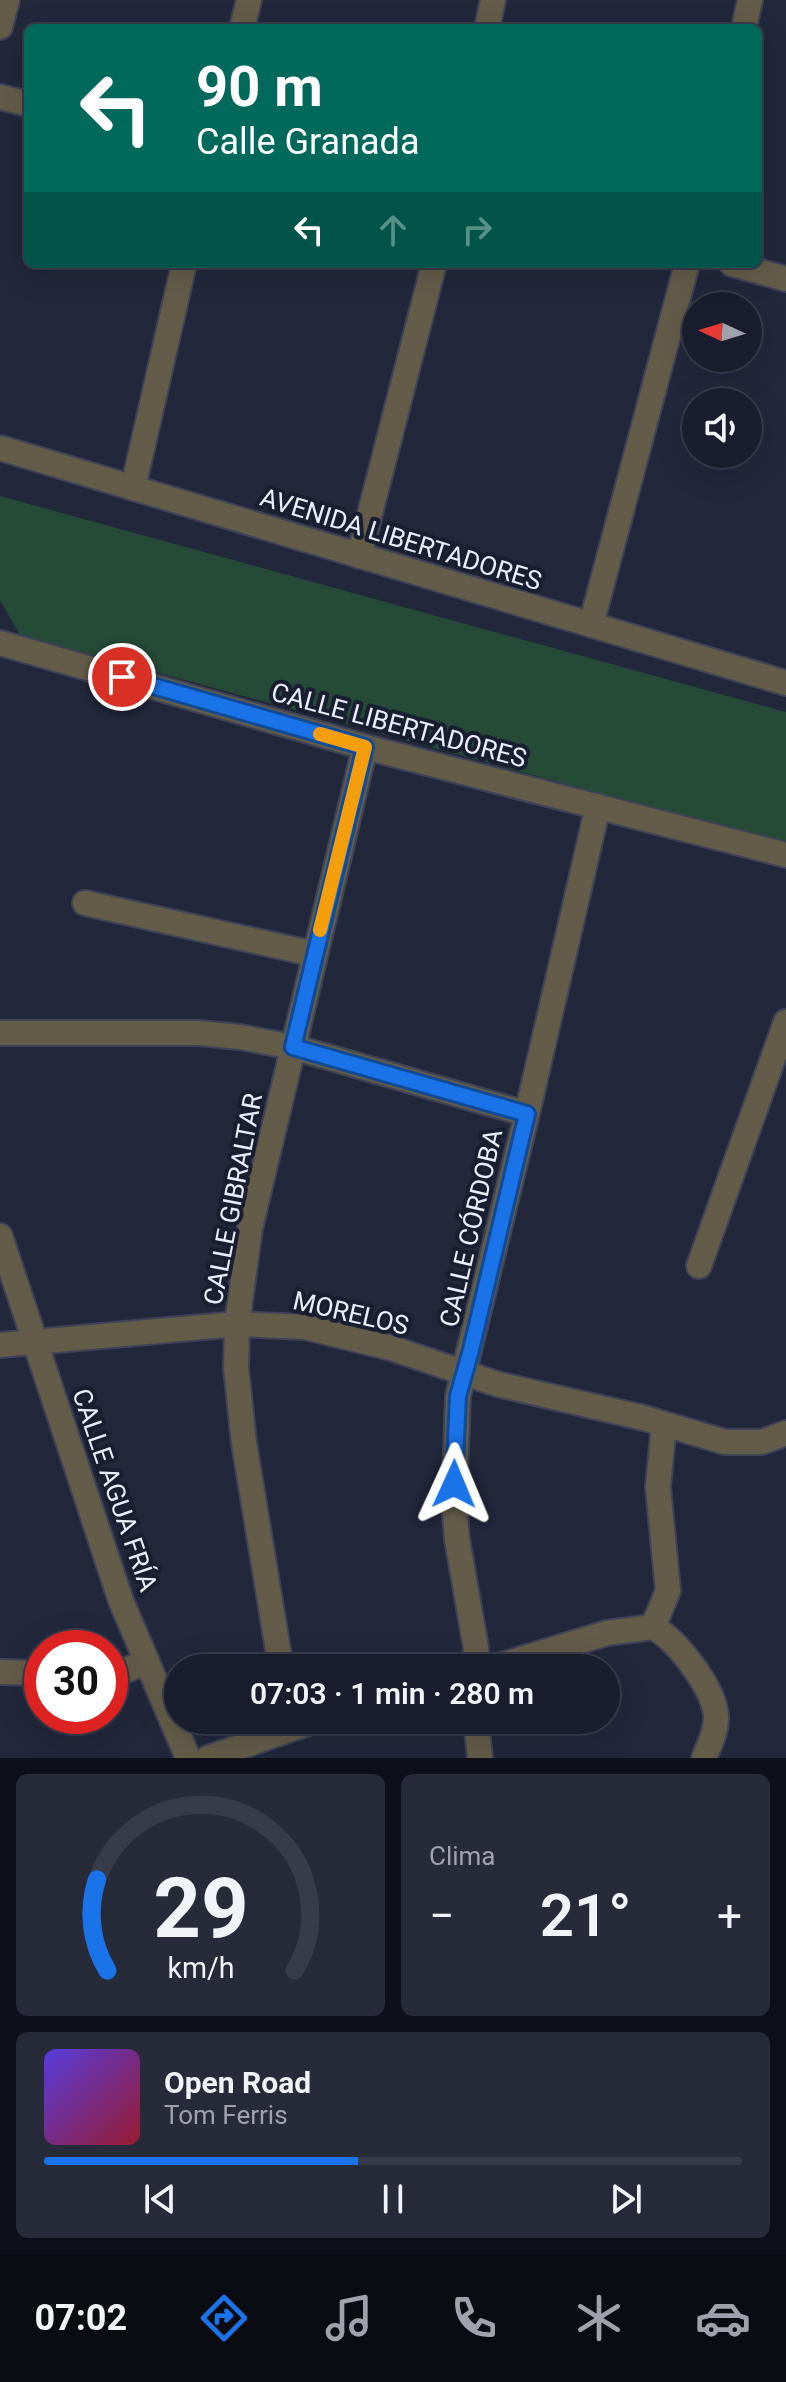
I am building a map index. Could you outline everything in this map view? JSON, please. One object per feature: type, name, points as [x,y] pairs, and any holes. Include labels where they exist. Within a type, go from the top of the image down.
[{"type":"street","points":[[0,27],[7,0]]},
{"type":"street","points":[[243,24],[249,0]]},
{"type":"street","points":[[488,24],[493,0]]},
{"type":"street","points":[[745,24],[750,0]]},
{"type":"street","points":[[0,97],[24,103]]},
{"type":"street","points":[[133,488],[183,268]]},
{"type":"street","points":[[359,556],[433,268]]},
{"type":"street","points":[[591,625],[686,268]]},
{"type":"street","points":[[746,268],[786,279]]},
{"type":"street","name":"AVENIDA LIBERTADORES","points":[[0,448],[786,683]]},
{"type":"street","name":"CALLE LIBERTADORES","points":[[0,643],[365,747],[786,855]]},
{"type":"street","name":"CALLE GIBRALTAR","points":[[279,1654],[244,1443],[236,1368],[237,1324],[250,1228],[365,747]]},
{"type":"street","name":"CALLE CÓRDOBA","points":[[476,1654],[454,1502],[457,1409],[598,806]]},
{"type":"street","points":[[85,903],[314,954]]},
{"type":"street","points":[[699,1266],[786,1022]]},
{"type":"street","points":[[0,1033],[199,1033],[240,1037],[293,1047],[527,1114]]},
{"type":"street","name":"CALLE AGUA FRÍA","points":[[0,1236],[121,1601],[188,1758]]},
{"type":"street","name":"MORELOS","points":[[0,1345],[237,1324],[277,1324],[328,1331],[391,1348],[497,1384],[664,1424],[725,1442],[762,1442],[786,1433]]},
{"type":"street","points":[[653,1627],[668,1591],[658,1487],[664,1424]]},
{"type":"street","points":[[538,1654],[607,1633],[653,1627],[672,1640],[688,1658],[715,1708],[716,1727],[704,1758]]},
{"type":"street","points":[[128,1669],[147,1661]]},
{"type":"street","points":[[0,1672],[24,1673]]},
{"type":"street","points":[[208,1758],[266,1734]]},
{"type":"street","points":[[477,1734],[480,1758]]},
{"type":"green space","points":[[0,496],[786,712],[786,844],[20,635],[0,600]]},
{"type":"slow traffic","points":[[320,734],[365,747],[320,930]]},
{"type":"route","points":[[122,677],[365,747],[293,1047],[527,1114],[471,1350],[460,1384],[454,1484]]}]
